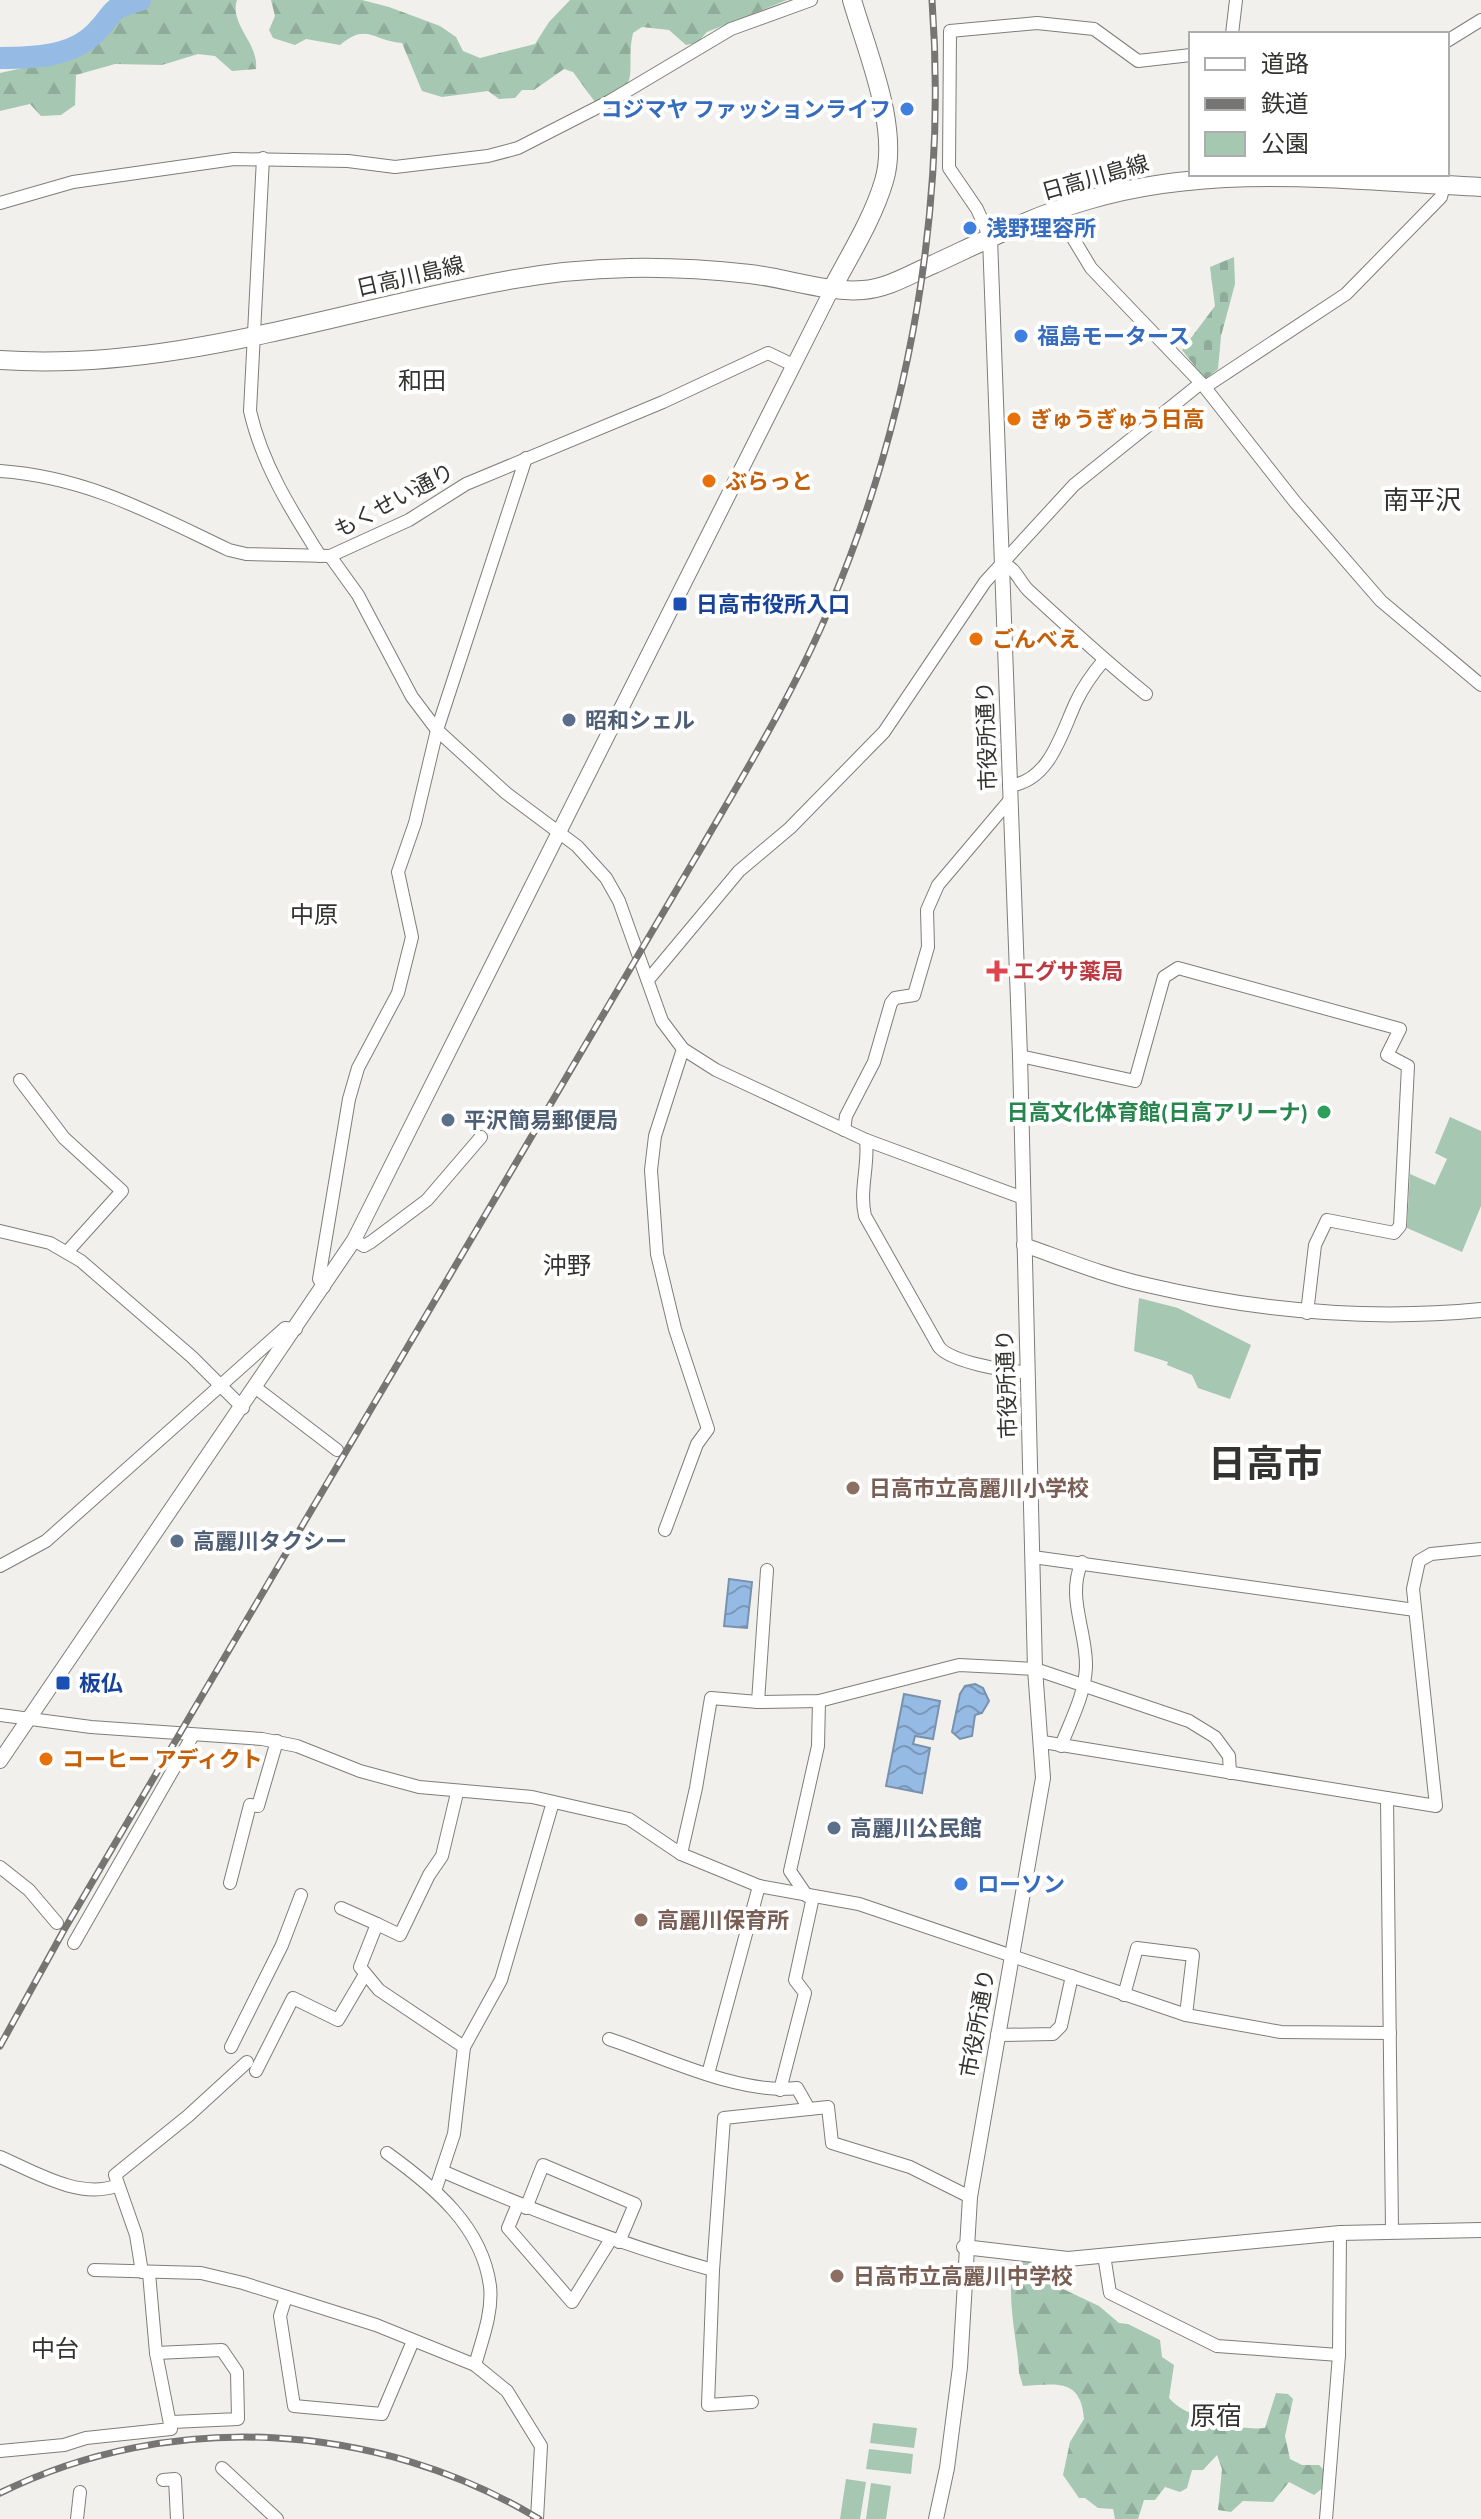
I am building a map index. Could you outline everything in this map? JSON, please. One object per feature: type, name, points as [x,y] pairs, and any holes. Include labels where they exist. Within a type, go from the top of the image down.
[{"type":"main road","points":[[833,287],[874,208],[885,178],[889,150],[886,122],[852,0]]},
{"type":"main road","name":"日高川島線","points":[[0,360],[120,360],[253,336],[503,281],[596,267],[707,269],[860,290],[884,287],[1056,210],[1115,192],[1228,176]]},
{"type":"main road","name":"日高川島線","points":[[1288,176],[1441,179],[1481,187]]},
{"type":"street","points":[[0,203],[73,182],[263,158],[423,166],[465,161],[518,148],[610,101],[731,29],[811,0]]},
{"type":"street","points":[[1232,32],[1236,0]]},
{"type":"street","points":[[1449,40],[1481,20]]},
{"type":"street","points":[[990,238],[977,209],[949,168],[950,31],[1037,23],[1094,29],[1138,61],[1189,55]]},
{"type":"street","points":[[263,158],[250,411],[258,444],[325,556],[358,595],[412,697],[437,730],[556,834],[577,846],[606,878],[619,901],[662,1021],[683,1049],[716,1070],[866,1140],[1023,1198]]},
{"type":"street","points":[[648,980],[739,871],[790,828],[884,732],[976,595],[1074,485],[1203,385],[1346,294],[1441,197],[1441,179]]},
{"type":"street","points":[[1056,210],[1091,268],[1203,385],[1295,502],[1381,601],[1481,685]]},
{"type":"street","name":"市役所通り","points":[[936,2519],[947,2468],[960,2367],[964,2247],[970,2197],[1042,1795],[1043,1742],[1035,1669],[1020,1056],[990,238]]},
{"type":"street","points":[[0,1761],[243,1408],[354,1240],[833,287]]},
{"type":"street","name":"もくせい通り","points":[[0,471],[81,484],[107,492],[229,550],[246,554],[325,556],[409,520],[466,484],[663,402],[768,353],[793,365]]},
{"type":"street","points":[[324,1287],[319,1279],[349,1099],[358,1068],[398,993],[412,937],[397,880],[415,823],[437,730],[526,458]]},
{"type":"street","points":[[1003,564],[1010,566],[1022,585],[1146,694]]},
{"type":"street","points":[[844,1130],[846,1116],[874,1062],[891,1003],[895,998],[914,995],[921,979],[928,947],[926,916],[938,885],[1009,794],[1030,779],[1055,751],[1081,692],[1104,660]]},
{"type":"street","points":[[1020,1056],[1135,1081],[1164,977],[1178,968],[1400,1029],[1387,1055],[1408,1066],[1400,1226],[1394,1233],[1327,1220],[1315,1245],[1307,1313]]},
{"type":"street","points":[[665,1530],[697,1444],[708,1429],[675,1329],[657,1254],[651,1170],[655,1136],[683,1049]]},
{"type":"street","points":[[20,1080],[64,1138],[122,1191],[68,1251]]},
{"type":"street","points":[[354,1240],[364,1246],[427,1200],[481,1137]]},
{"type":"street","points":[[866,1140],[868,1156],[862,1200],[865,1216],[939,1347],[947,1355],[999,1369],[1028,1372]]},
{"type":"street","points":[[0,1231],[50,1243],[68,1251],[181,1348],[243,1408]]},
{"type":"street","points":[[1024,1245],[1143,1285],[1307,1313],[1418,1316],[1481,1310]]},
{"type":"street","points":[[0,1549],[5,1563],[46,1541],[285,1328],[296,1329]]},
{"type":"street","points":[[256,1388],[337,1450]]},
{"type":"street","points":[[1043,1742],[1436,1806],[1432,1742],[1413,1589],[1419,1561],[1431,1554],[1481,1549]]},
{"type":"street","points":[[1033,1557],[1415,1610]]},
{"type":"street","points":[[1061,1746],[1084,1688],[1086,1665],[1074,1586],[1082,1562]]},
{"type":"street","points":[[758,1702],[767,1570]]},
{"type":"street","points":[[681,1854],[711,1698],[758,1702],[819,1701],[959,1665],[1035,1669],[1189,1721],[1215,1737],[1229,1756],[1230,1773]]},
{"type":"street","points":[[780,2090],[805,1993],[795,1980],[810,1896],[790,1871],[818,1746],[819,1701]]},
{"type":"street","points":[[0,1715],[91,1727],[277,1741],[360,1771],[457,1793],[532,1797],[629,1819],[681,1854],[759,1886],[859,1904],[1186,2015],[1281,2032],[1390,2033]]},
{"type":"street","points":[[74,1943],[193,1735]]},
{"type":"street","points":[[230,1883],[250,1805],[258,1806],[277,1741]]},
{"type":"street","points":[[341,1908],[400,1935],[429,1875],[442,1856],[457,1793]]},
{"type":"street","points":[[1387,1798],[1392,2231]]},
{"type":"street","points":[[435,2191],[454,2134],[464,2047],[501,1980],[553,1802]]},
{"type":"street","points":[[0,1867],[29,1890],[57,1923]]},
{"type":"street","points":[[708,2074],[759,1886]]},
{"type":"street","points":[[231,2047],[282,1945],[301,1895]]},
{"type":"street","points":[[377,1924],[360,1967],[364,1976],[464,2047]]},
{"type":"street","points":[[1124,1995],[1137,1948],[1193,1955],[1186,2015]]},
{"type":"street","points":[[0,2451],[171,2429],[156,2353],[146,2272],[130,2214],[116,2186],[118,2171],[252,2066],[293,1998],[338,2020],[364,1976]]},
{"type":"street","points":[[997,2035],[1053,2034],[1061,2026],[1072,1976]]},
{"type":"street","points":[[609,2039],[708,2074],[780,2090],[797,2088],[809,2109]]},
{"type":"street","points":[[752,2402],[708,2405],[713,2270],[724,2118],[828,2107],[832,2143],[910,2167],[970,2197]]},
{"type":"street","points":[[387,2153],[435,2191],[475,2235],[490,2287],[488,2317],[475,2365]]},
{"type":"street","points":[[0,2157],[59,2183],[101,2191],[116,2186]]},
{"type":"street","points":[[543,2165],[635,2204],[615,2240],[572,2302],[508,2228],[522,2206],[543,2165]]},
{"type":"street","points":[[442,2171],[522,2206],[615,2240],[713,2270]]},
{"type":"street","points":[[964,2247],[1068,2259],[1340,2233],[1481,2230]]},
{"type":"street","points":[[1326,2519],[1339,2355],[1340,2233]]},
{"type":"street","points":[[1104,2255],[1110,2293],[1217,2346],[1339,2355]]},
{"type":"street","points":[[94,2270],[201,2273],[286,2297],[475,2365],[507,2391],[541,2446],[537,2519]]},
{"type":"street","points":[[286,2297],[280,2316],[294,2406],[382,2414],[413,2341]]},
{"type":"street","points":[[156,2353],[222,2350],[237,2372],[238,2419],[172,2422]]},
{"type":"street","points":[[222,2468],[277,2519]]},
{"type":"street","points":[[163,2480],[175,2479],[177,2519]]},
{"type":"street","points":[[77,2519],[80,2492]]},
{"type":"green space","points":[[132,0],[237,0],[237,18],[253,51],[256,69],[232,71],[215,56],[198,54],[162,65],[115,64],[76,75],[75,105],[61,115],[41,116],[30,104],[0,111],[0,73],[55,61],[87,50],[110,20],[128,8]]},
{"type":"green space","points":[[271,0],[362,0],[389,7],[440,26],[456,37],[463,51],[480,58],[535,44],[549,22],[570,0],[787,0],[707,32],[697,43],[686,45],[669,30],[642,27],[633,33],[627,84],[611,97],[595,102],[573,72],[564,69],[534,90],[522,90],[515,98],[499,99],[488,91],[442,97],[422,91],[402,43],[364,34],[349,38],[340,45],[306,39],[295,45],[273,38],[269,30],[275,16]]},
{"type":"green space","points":[[1234,257],[1235,284],[1221,336],[1218,369],[1205,379],[1182,350],[1215,306],[1210,267]]},
{"type":"green space","points":[[1450,1117],[1481,1131],[1481,1206],[1462,1252],[1407,1228],[1410,1174],[1435,1185],[1447,1159],[1435,1153]]},
{"type":"green space","points":[[1139,1298],[1178,1308],[1251,1345],[1230,1399],[1198,1388],[1192,1375],[1167,1365],[1168,1362],[1134,1351]]},
{"type":"green space","points":[[1019,2259],[1072,2264],[1075,2276],[1066,2278],[1063,2289],[1099,2306],[1119,2323],[1128,2324],[1160,2340],[1162,2357],[1174,2365],[1169,2398],[1187,2412],[1227,2425],[1265,2428],[1276,2393],[1288,2394],[1293,2399],[1285,2436],[1290,2459],[1302,2465],[1319,2465],[1325,2471],[1324,2487],[1314,2495],[1289,2482],[1273,2502],[1243,2501],[1231,2512],[1218,2510],[1222,2469],[1217,2455],[1203,2470],[1192,2470],[1187,2488],[1180,2492],[1165,2487],[1155,2500],[1144,2500],[1138,2519],[1115,2519],[1113,2509],[1098,2508],[1085,2498],[1079,2498],[1063,2475],[1070,2442],[1084,2419],[1078,2396],[1065,2386],[1023,2386],[1019,2373],[1011,2282]]},
{"type":"green space","points":[[873,2423],[917,2428],[914,2448],[870,2443]]},
{"type":"green space","points":[[869,2449],[913,2454],[911,2474],[866,2469]]},
{"type":"green space","points":[[846,2479],[866,2482],[860,2519],[840,2519]]},
{"type":"green space","points":[[871,2483],[891,2486],[886,2519],[866,2519]]},
{"type":"water","points":[[729,1579],[752,1582],[747,1628],[724,1626]]},
{"type":"water","points":[[975,1684],[983,1688],[989,1701],[982,1713],[975,1715],[972,1736],[960,1739],[952,1732],[960,1694],[965,1686]]},
{"type":"water","points":[[904,1694],[940,1701],[933,1739],[915,1736],[913,1744],[930,1748],[922,1793],[886,1786]]},
{"type":"waterway","points":[[0,58],[39,56],[76,47],[96,32],[116,9],[140,0]]},
{"type":"railway","points":[[0,2046],[64,1930],[735,789],[787,697],[818,634],[860,530],[883,457],[917,307],[928,231],[934,154],[932,0]]},
{"type":"railway","points":[[0,2493],[66,2466],[134,2448],[203,2438],[273,2438],[342,2446],[410,2462],[476,2486],[539,2519]]},
{"type":"place","name":"コジマヤ ファッションライフ","points":[[907,109]]},
{"type":"place","name":"浅野理容所","points":[[970,228]]},
{"type":"place","name":"福島モータース","points":[[1021,336]]},
{"type":"place","name":"ぎゅうぎゅう日高","points":[[1014,419]]},
{"type":"place","name":"ぶらっと","points":[[709,481]]},
{"type":"place","name":"日高市役所入口","points":[[680,604]]},
{"type":"place","name":"ごんべえ","points":[[976,639]]},
{"type":"place","name":"昭和シェル","points":[[569,720]]},
{"type":"place","name":"エグサ薬局","points":[[997,971]]},
{"type":"place","name":"日高文化体育館(日高アリーナ)","points":[[1324,1112]]},
{"type":"place","name":"平沢簡易郵便局","points":[[448,1120]]},
{"type":"place","name":"日高市立高麗川小学校","points":[[853,1488]]},
{"type":"place","name":"高麗川タクシー","points":[[177,1541]]},
{"type":"place","name":"板仏","points":[[63,1683]]},
{"type":"place","name":"コーヒー アディクト","points":[[46,1759]]},
{"type":"place","name":"高麗川公民館","points":[[834,1828]]},
{"type":"place","name":"ローソン","points":[[961,1884]]},
{"type":"place","name":"高麗川保育所","points":[[641,1920]]},
{"type":"place","name":"日高市立高麗川中学校","points":[[837,2276]]},
{"type":"district","name":"和田","points":[[422,381]]},
{"type":"district","name":"南平沢","points":[[1422,500]]},
{"type":"district","name":"中原","points":[[314,915]]},
{"type":"district","name":"沖野","points":[[567,1266]]},
{"type":"district","name":"日高市","points":[[1265,1464]]},
{"type":"district","name":"中台","points":[[55,2349]]},
{"type":"district","name":"原宿","points":[[1216,2416]]}]
